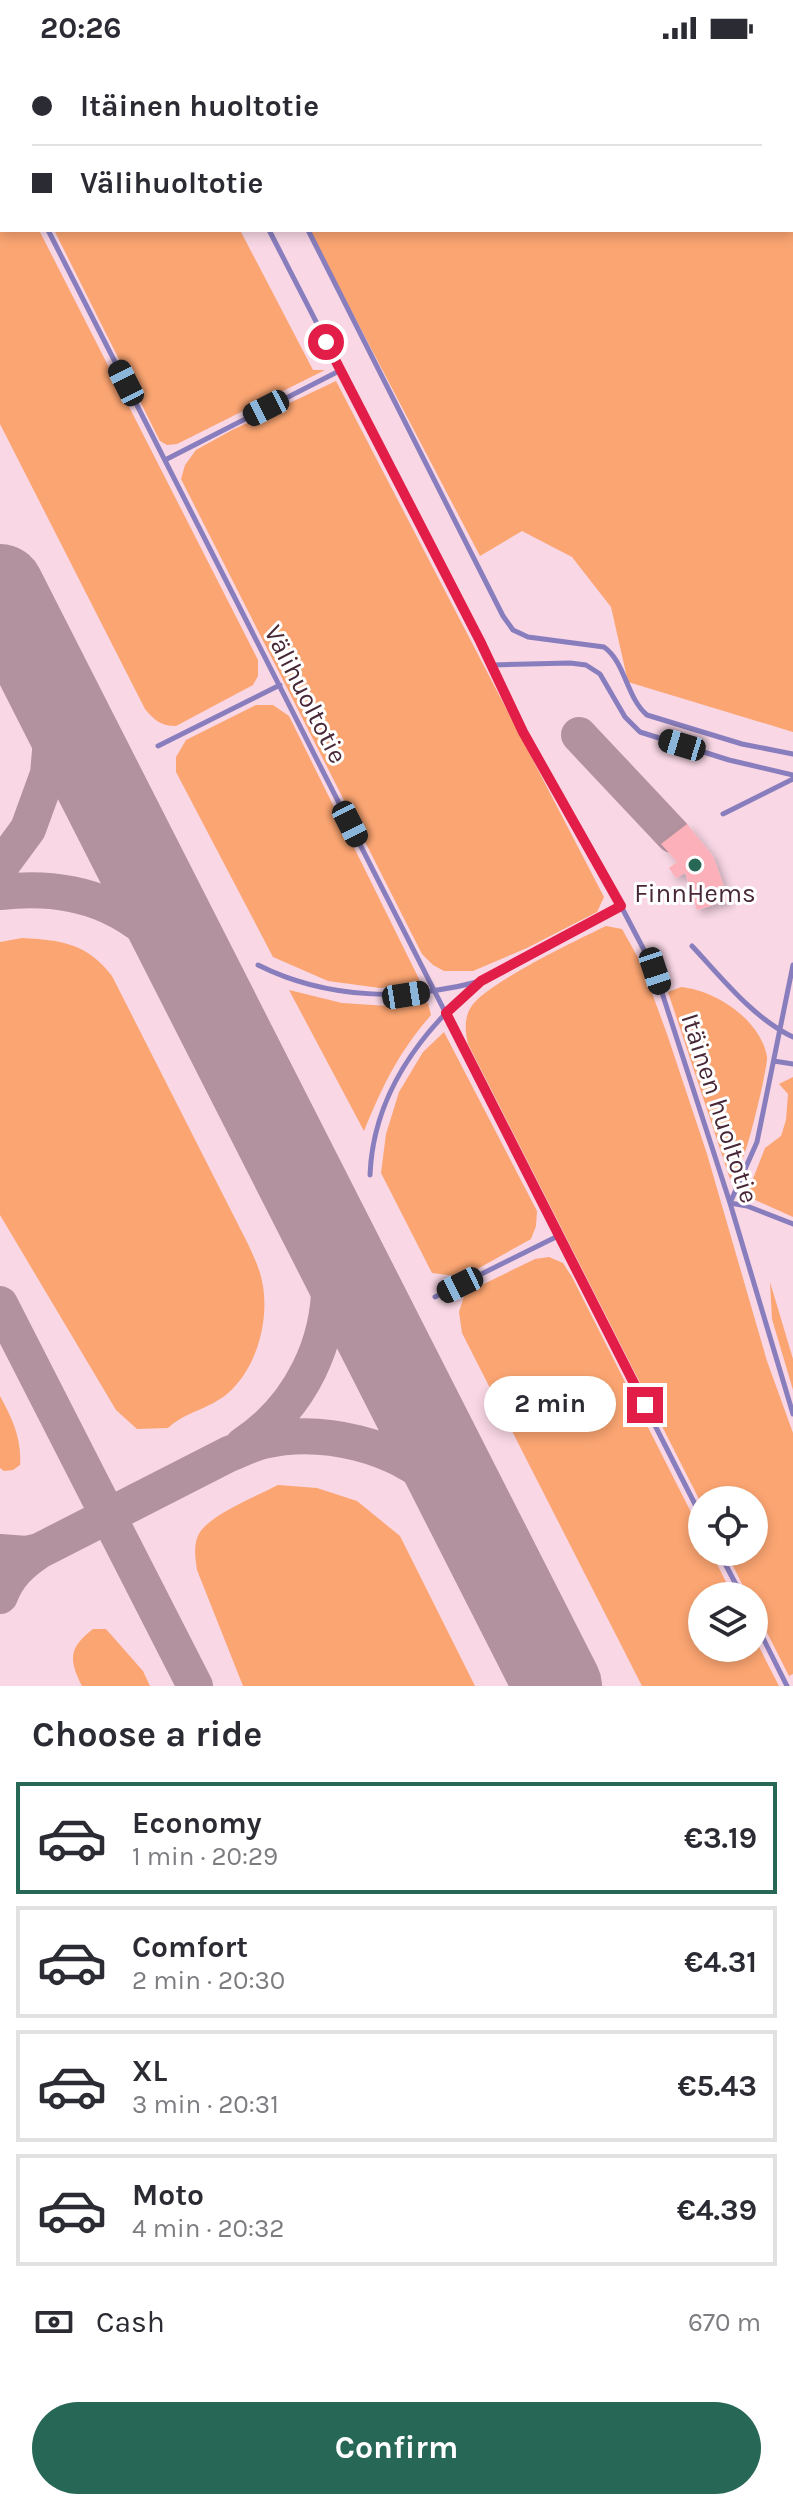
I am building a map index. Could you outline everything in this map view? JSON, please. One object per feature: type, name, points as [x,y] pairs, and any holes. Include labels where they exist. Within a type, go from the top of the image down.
[{"type":"lane","name":"Välihuoltotie","points":[[49,232],[688,1491]]},
{"type":"lane","name":"Itäinen huoltotie","points":[[270,232],[492,665],[523,732],[655,971],[730,1203],[793,1414]]},
{"type":"lane","points":[[309,232],[503,616],[513,630],[528,637],[604,647],[613,654],[638,707],[647,715],[742,744],[793,754]]},
{"type":"lane","points":[[165,460],[341,370]]},
{"type":"lane","points":[[492,665],[586,665],[600,674],[625,717],[640,732],[793,777]]},
{"type":"lane","points":[[158,746],[280,685]]},
{"type":"lane","points":[[723,814],[793,777]]},
{"type":"lane","points":[[370,1175],[375,1134],[395,1082],[411,1053],[446,1013],[481,981],[621,906]]},
{"type":"lane","points":[[692,946],[753,1010],[793,1037]]},
{"type":"lane","points":[[258,965],[280,976],[357,994],[406,995],[481,981]]},
{"type":"lane","points":[[793,965],[757,1142],[730,1203],[747,1206],[793,1224]]},
{"type":"lane","points":[[774,1061],[793,1064]]},
{"type":"lane","points":[[435,1297],[558,1236]]},
{"type":"lane","points":[[768,1648],[787,1686]]},
{"type":"shaded area","points":[[0,232],[40,232],[258,660],[258,676],[253,685],[176,726],[158,722],[145,709],[0,424]]},
{"type":"shaded area","points":[[55,232],[241,232],[313,370],[325,370],[177,444],[167,445],[160,441]]},
{"type":"shaded area","points":[[310,232],[793,232],[793,732],[628,682],[611,607],[572,557],[522,531],[480,556]]},
{"type":"shaded area","points":[[336,381],[604,897],[597,912],[527,948],[473,971],[444,971],[422,954],[181,479],[185,465],[196,450]]},
{"type":"shaded area","points":[[256,705],[273,705],[289,716],[421,983],[380,988],[328,981],[273,957],[176,772],[176,757],[186,740]]},
{"type":"shaded area","points":[[606,926],[622,929],[641,963],[667,1034],[707,1154],[767,1361],[793,1433],[793,1674],[789,1676],[768,1635],[768,1582],[741,1582],[733,1566],[768,1566],[768,1486],[692,1486],[468,1044],[467,1016],[471,1007],[494,987],[533,963]]},
{"type":"shaded area","points":[[22,938],[72,945],[93,956],[112,976],[260,1273],[263,1321],[255,1354],[247,1369],[227,1394],[168,1428],[137,1429],[116,1410],[0,1215],[0,942]]},
{"type":"shaded area","points":[[681,987],[708,994],[734,1009],[756,1031],[767,1057],[747,1145],[730,1179],[668,992]]},
{"type":"shaded area","points":[[289,990],[342,1003],[388,1006],[428,1003],[431,1015],[392,1070],[364,1131]]},
{"type":"shaded area","points":[[444,1032],[537,1211],[531,1239],[463,1277],[432,1273],[381,1173],[386,1134],[399,1092],[423,1052]]},
{"type":"shaded area","points":[[793,1077],[793,1217],[751,1198],[749,1189],[765,1148],[781,1136],[786,1120],[788,1094],[779,1084]]},
{"type":"shaded area","points":[[549,1257],[563,1263],[572,1277],[688,1506],[688,1566],[718,1566],[726,1582],[688,1582],[688,1662],[767,1662],[779,1686],[642,1686],[462,1333],[459,1312],[465,1293],[535,1259]]},
{"type":"shaded area","points":[[770,1282],[793,1359],[793,1390],[772,1319]]},
{"type":"shaded area","points":[[0,1396],[18,1438],[20,1465],[13,1470],[0,1468]]},
{"type":"shaded area","points":[[278,1485],[317,1488],[357,1501],[400,1536],[475,1686],[243,1686],[197,1570],[195,1545],[200,1532],[215,1518]]},
{"type":"shaded area","points":[[93,1629],[106,1629],[143,1671],[150,1686],[82,1686],[73,1655],[79,1642]]},
{"type":"building","name":"FinnHems","points":[[687,824],[713,856],[729,900],[697,910],[685,873],[676,878],[669,868],[677,862],[661,844]]},
{"type":"taxiway","points":[[0,867],[28,829],[48,774],[51,740],[44,689],[32,650]]},
{"type":"taxiway","points":[[579,735],[673,835]]},
{"type":"taxiway","points":[[0,892],[59,892],[108,906],[152,933],[194,973]]},
{"type":"taxiway","points":[[243,1445],[264,1429],[297,1391],[319,1346],[325,1322],[329,1296],[328,1260],[305,1188]]},
{"type":"taxiway","points":[[0,1304],[195,1686]]},
{"type":"taxiway","points":[[0,1552],[27,1554],[39,1551],[250,1445],[286,1437],[310,1436],[358,1443],[403,1461],[423,1473],[455,1503],[490,1552]]},
{"type":"taxiway","points":[[0,1596],[16,1570],[39,1551]]},
{"type":"runway","points":[[0,588],[558,1686]]},
{"type":"place","name":"FinnHems","points":[[695,865]]},
{"type":"route","points":[[326,342],[480,641],[523,732],[621,906],[481,981],[446,1013],[645,1405]]}]
